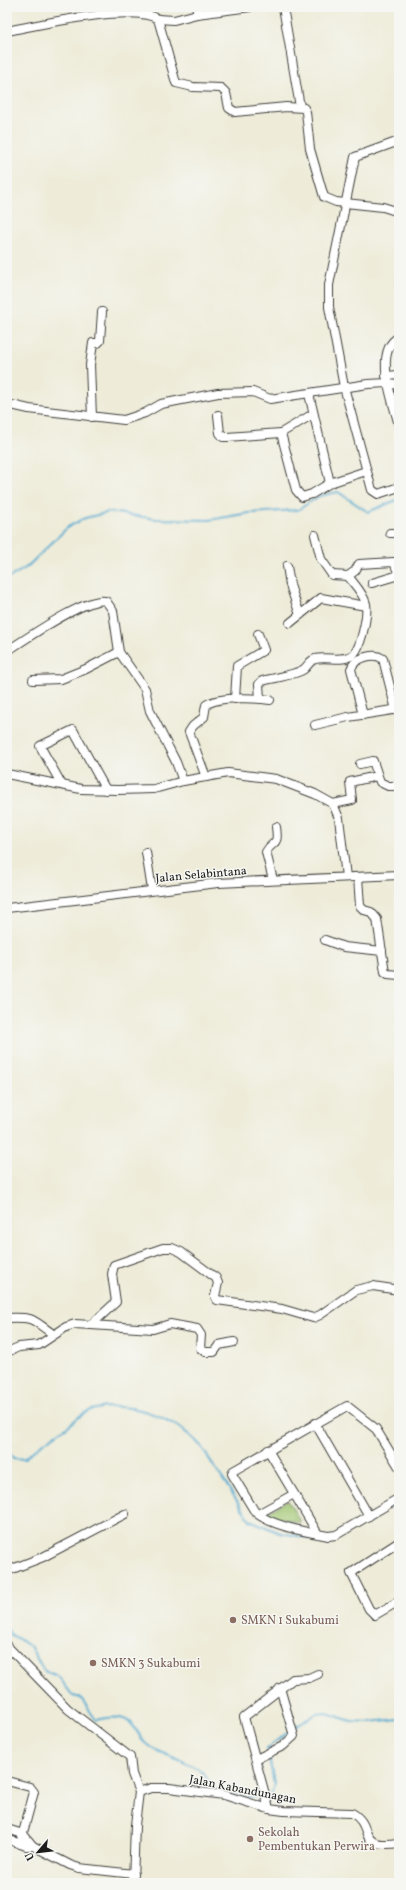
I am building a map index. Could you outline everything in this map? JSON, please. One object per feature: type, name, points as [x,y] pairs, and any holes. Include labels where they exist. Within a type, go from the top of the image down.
[{"type":"street","points":[[7,31],[60,20],[137,11],[158,19],[174,20],[197,11],[250,7]]},
{"type":"street","points":[[283,7],[300,107]]},
{"type":"street","points":[[158,19],[176,83],[183,86],[224,89],[229,108],[235,112],[300,107],[305,108],[310,149],[324,197],[332,202],[383,208],[399,212]]},
{"type":"street","points":[[399,141],[355,157],[329,285],[329,307],[344,387],[366,471],[374,493],[384,493],[399,487]]},
{"type":"street","points":[[92,417],[92,343],[98,343],[100,341],[102,312]]},
{"type":"street","points":[[399,337],[393,342],[387,351],[385,367],[387,380],[396,399],[399,426]]},
{"type":"street","points":[[7,404],[29,410],[124,420],[145,413],[161,404],[218,393],[253,392],[270,399],[309,394],[387,380],[399,375]]},
{"type":"street","points":[[387,380],[399,385]]},
{"type":"street","points":[[309,394],[312,414],[330,483]]},
{"type":"street","points":[[218,415],[220,433],[223,437],[281,433],[312,414]]},
{"type":"street","points":[[281,433],[296,490],[300,496],[305,497],[330,483],[366,471]]},
{"type":"street","points":[[315,535],[321,559],[332,575],[348,576],[355,571],[361,563],[370,565],[380,562],[394,562],[399,575],[372,583]]},
{"type":"street","points":[[288,566],[290,585],[300,615]]},
{"type":"street","points":[[260,699],[259,684],[262,681],[303,670],[309,662],[316,659],[340,659],[353,655],[359,646],[366,606],[362,596],[348,576]]},
{"type":"street","points":[[290,624],[321,598],[366,606]]},
{"type":"street","points":[[7,651],[75,610],[100,600],[106,601],[113,611],[119,652],[145,689],[150,711],[176,762],[183,781]]},
{"type":"street","points":[[235,699],[237,666],[264,650],[258,634]]},
{"type":"street","points":[[33,680],[61,679],[86,669],[119,652]]},
{"type":"street","points":[[315,725],[397,709],[385,663],[380,656],[368,657],[355,663],[351,669],[363,715]]},
{"type":"street","points":[[206,777],[190,737],[190,729],[204,717],[206,705],[209,703],[235,699],[270,700]]},
{"type":"street","points":[[62,785],[40,746],[73,730],[106,790]]},
{"type":"street","points":[[360,764],[374,762],[377,776],[383,784],[399,786]]},
{"type":"street","points":[[7,774],[81,789],[106,790],[154,789],[183,781],[228,773],[269,778],[315,794],[333,804],[339,818],[346,877]]},
{"type":"street","points":[[333,804],[352,800],[350,782],[377,776]]},
{"type":"street","points":[[273,880],[266,852],[276,843],[278,838],[276,828]]},
{"type":"street","points":[[146,852],[152,890]]},
{"type":"street","name":"Jalan Selabintana","points":[[7,908],[218,883],[399,875]]},
{"type":"street","points":[[358,877],[360,906],[364,910],[371,912],[377,919],[385,972],[388,974],[399,975]]},
{"type":"street","points":[[325,940],[344,946],[382,951]]},
{"type":"street","points":[[91,1325],[116,1302],[112,1274],[114,1265],[168,1247],[181,1252],[216,1278],[218,1283],[215,1296],[217,1300],[268,1307],[313,1318],[320,1315],[356,1290],[373,1286],[399,1290]]},
{"type":"street","points":[[7,1318],[28,1317],[34,1319],[53,1334]]},
{"type":"street","points":[[7,1352],[18,1347],[39,1345],[53,1334],[72,1325],[153,1329],[170,1324],[197,1329],[201,1335],[200,1348],[205,1352],[215,1351],[220,1345],[234,1342]]},
{"type":"street","points":[[399,1467],[376,1429],[349,1406],[346,1406],[268,1450],[233,1471],[232,1474],[258,1514],[274,1522],[318,1534],[336,1535],[399,1498]]},
{"type":"street","points":[[315,1423],[369,1516]]},
{"type":"street","points":[[268,1450],[318,1534]]},
{"type":"street","points":[[258,1514],[294,1494]]},
{"type":"street","points":[[7,1571],[43,1557],[125,1514]]},
{"type":"street","points":[[399,1542],[351,1573],[369,1609],[375,1615],[399,1601]]},
{"type":"street","points":[[7,1646],[68,1709],[130,1757],[132,1763],[131,1769],[139,1792],[135,1824],[133,1883]]},
{"type":"street","points":[[269,1809],[244,1717],[293,1679],[309,1678],[318,1674]]},
{"type":"street","points":[[256,1759],[283,1746],[294,1736],[280,1688]]},
{"type":"street","points":[[7,1781],[30,1788],[34,1792],[20,1844]]},
{"type":"street","name":"Jalan Kabandunagan","points":[[139,1792],[151,1788],[169,1788],[224,1795],[269,1809],[294,1813],[352,1813],[359,1818],[369,1839],[374,1843],[384,1845],[399,1843]]},
{"type":"street","points":[[7,1828],[23,1834],[33,1846]]},
{"type":"street","points":[[7,1839],[20,1844],[33,1846],[79,1868],[134,1874]]},
{"type":"green space","points":[[288,1500],[301,1523],[265,1514]]},
{"type":"waterway","points":[[7,579],[27,567],[68,527],[85,518],[110,512],[156,519],[209,520],[249,513],[298,510],[319,496],[338,492],[368,512],[399,499]]},
{"type":"waterway","points":[[7,1451],[13,1458],[24,1459],[82,1415],[91,1410],[106,1407],[136,1409],[150,1413],[177,1426],[200,1445],[250,1520],[280,1533],[328,1541],[333,1539]]},
{"type":"waterway","points":[[389,1508],[399,1503]]},
{"type":"waterway","points":[[7,1629],[10,1634],[30,1646],[44,1671],[58,1676],[73,1696],[81,1698],[96,1720],[114,1717],[128,1721],[149,1746],[201,1771],[211,1785],[222,1791]]},
{"type":"waterway","points":[[294,1728],[316,1714],[327,1713],[351,1721],[369,1722],[399,1719]]},
{"type":"waterway","points":[[268,1750],[267,1748],[291,1730]]},
{"type":"waterway","points":[[268,1797],[271,1797],[274,1784],[269,1757]]},
{"type":"waterway","points":[[232,1793],[247,1797],[263,1797]]},
{"type":"place","name":"SMKN 1 Sukabumi","points":[[233,1620]]},
{"type":"place","name":"SMKN 3 Sukabumi","points":[[93,1663]]},
{"type":"place","name":"Sekolah Pembentukan Perwira","points":[[250,1839]]}]
